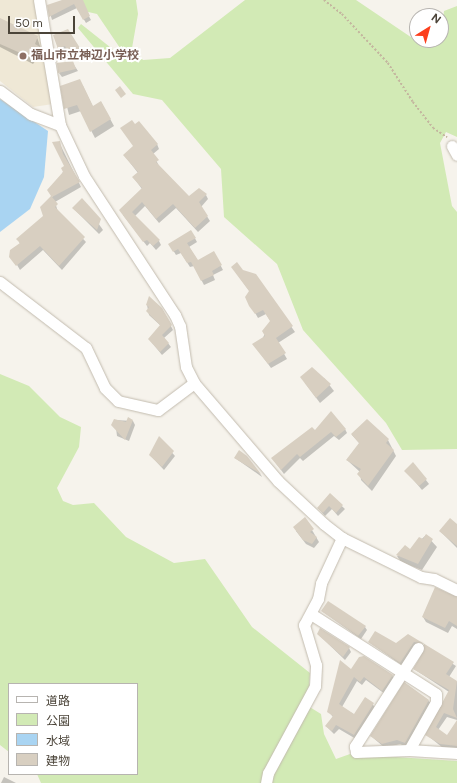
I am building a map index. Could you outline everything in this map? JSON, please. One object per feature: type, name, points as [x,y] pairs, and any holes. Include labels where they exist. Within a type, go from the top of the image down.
[{"type":"street","points":[[39,0],[60,125],[84,176],[175,315],[180,326],[186,367],[194,383],[278,481],[342,538],[421,578],[434,579],[457,590]]},
{"type":"street","points":[[0,91],[31,114],[60,125]]},
{"type":"street","points":[[0,282],[86,348],[104,388],[118,400],[158,410],[194,383]]},
{"type":"street","points":[[266,783],[268,773],[315,686],[316,664],[304,631],[312,614],[321,583],[342,538]]},
{"type":"street","points":[[312,614],[436,694],[436,702],[409,750]]},
{"type":"street","points":[[418,648],[355,746],[356,752],[409,750],[457,753]]},
{"type":"path","points":[[324,0],[342,14],[388,63],[413,102],[455,150]]},
{"type":"shaded area","name":"福山市立神辺小学校","points":[[0,0],[36,0],[53,104],[33,107],[0,81]]},
{"type":"green space","points":[[71,0],[136,0],[138,14],[132,48],[143,60],[170,58],[245,0],[356,0],[409,36],[409,48],[449,48],[449,9],[457,6],[457,137],[446,132],[440,143],[452,206],[457,212],[457,449],[402,450],[386,423],[303,330],[277,264],[224,217],[221,169],[162,100],[133,94],[78,28],[81,24],[120,55],[122,51],[97,14],[84,11]]},
{"type":"green space","points":[[0,374],[29,386],[60,417],[81,427],[79,447],[57,488],[63,501],[73,505],[94,503],[126,537],[174,563],[205,559],[252,627],[310,673],[309,688],[263,783],[41,783],[37,775],[138,775],[138,683],[8,683],[8,751],[0,745]]},
{"type":"green space","points":[[308,706],[321,714],[324,734],[336,759],[350,754],[457,761],[457,783],[268,783]]},
{"type":"water","points":[[0,99],[48,131],[44,177],[30,209],[0,232]]},
{"type":"building","points":[[62,0],[83,0],[90,16],[83,20],[74,4],[49,17],[47,5]]},
{"type":"building","points":[[0,18],[38,36],[35,44],[40,47],[34,59],[0,44]]},
{"type":"building","points":[[68,29],[80,48],[68,53],[65,46],[58,49],[53,35]]},
{"type":"building","points":[[73,61],[76,69],[58,73],[57,63]]},
{"type":"building","points":[[80,79],[93,106],[101,101],[111,119],[90,132],[77,105],[64,109],[60,86]]},
{"type":"building","points":[[120,86],[126,94],[121,98],[115,90]]},
{"type":"building","points":[[132,120],[135,124],[139,121],[158,144],[151,150],[159,160],[156,162],[189,196],[199,188],[207,194],[199,202],[208,216],[195,228],[173,204],[156,219],[142,202],[132,212],[160,240],[153,246],[147,240],[143,242],[119,210],[142,188],[132,177],[138,172],[123,155],[133,146],[120,128]]},
{"type":"building","points":[[60,141],[63,154],[80,182],[52,197],[58,204],[55,207],[85,237],[59,266],[40,246],[16,266],[9,257],[10,250],[20,243],[16,239],[43,216],[40,207],[51,196],[47,190],[63,172],[61,168],[64,166],[52,142]]},
{"type":"building","points":[[82,198],[101,219],[97,230],[72,208]]},
{"type":"building","points":[[191,230],[196,238],[187,243],[198,260],[214,251],[222,265],[212,271],[214,275],[201,281],[191,262],[187,263],[178,249],[173,252],[168,244]]},
{"type":"building","points":[[237,262],[243,270],[256,274],[293,326],[276,338],[286,353],[268,364],[252,344],[265,336],[262,331],[270,321],[263,310],[255,314],[249,306],[245,297],[249,291],[231,267]]},
{"type":"building","points":[[149,296],[162,308],[172,325],[162,335],[169,343],[160,352],[148,339],[160,325],[146,311],[149,307],[146,305]]},
{"type":"building","points":[[312,367],[331,384],[316,398],[300,377]]},
{"type":"building","points":[[331,411],[346,429],[336,437],[331,432],[300,457],[297,454],[281,470],[271,458],[312,427],[315,430]]},
{"type":"building","points":[[128,417],[133,420],[125,440],[111,425],[114,419],[126,422]]},
{"type":"building","points":[[367,419],[389,439],[386,443],[394,450],[368,486],[357,474],[361,469],[346,460],[359,443],[351,434]]},
{"type":"building","points":[[159,436],[174,451],[162,467],[149,455]]},
{"type":"building","points":[[239,450],[247,456],[261,474],[234,458]]},
{"type":"building","points":[[413,462],[427,479],[419,486],[404,471]]},
{"type":"building","points":[[330,493],[343,505],[336,513],[329,506],[323,513],[317,508]]},
{"type":"building","points":[[305,517],[314,529],[310,532],[317,537],[312,544],[303,540],[293,527]]},
{"type":"building","points":[[450,518],[457,524],[457,546],[439,531]]},
{"type":"building","points":[[426,534],[433,539],[418,564],[396,555],[405,545],[410,549],[419,537],[423,539]]},
{"type":"building","points":[[435,587],[457,597],[457,626],[449,621],[445,628],[422,617]]},
{"type":"building","points":[[328,601],[366,626],[358,636],[321,611]]},
{"type":"building","points":[[320,628],[350,647],[343,657],[317,634]]},
{"type":"building","points":[[375,631],[396,643],[408,634],[454,662],[446,674],[457,681],[453,709],[457,718],[444,713],[436,727],[447,735],[457,720],[457,746],[440,744],[425,735],[449,690],[413,669],[424,651],[424,644],[414,642],[400,663],[368,642]]},
{"type":"building","points":[[364,656],[393,675],[382,691],[364,677],[360,682],[354,677],[339,704],[354,714],[365,697],[374,703],[354,735],[336,725],[332,731],[325,726],[333,716],[327,712],[340,660],[351,669],[359,657]]},
{"type":"building","points":[[404,682],[429,700],[405,743],[397,740],[382,744],[370,736]]},
{"type":"place","name":"福山市立神辺小学校","points":[[23,56]]}]
